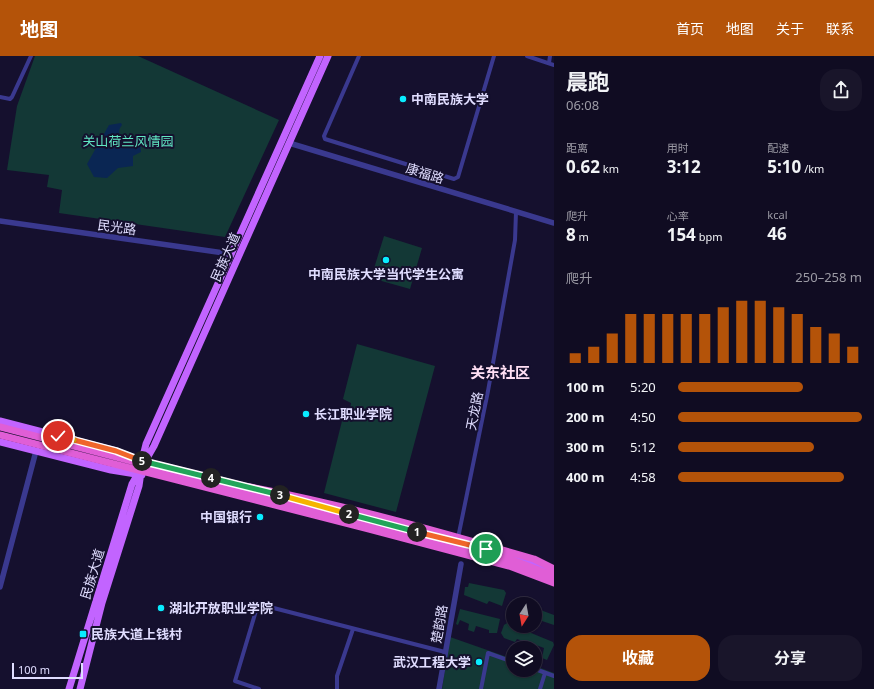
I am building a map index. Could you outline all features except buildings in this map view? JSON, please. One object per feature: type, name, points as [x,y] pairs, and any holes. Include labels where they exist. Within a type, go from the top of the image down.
[{"type":"highway","points":[[0,427],[512,560],[554,576]]},
{"type":"highway","points":[[0,435],[406,538],[509,566],[554,583]]},
{"type":"highway","points":[[234,484],[320,502],[470,541],[534,559],[554,571]]},
{"type":"main road","name":"民族大道","points":[[80,689],[102,603],[139,486],[146,444],[320,56]]},
{"type":"main road","name":"民族大道","points":[[69,689],[130,490],[141,467],[154,446],[328,56]]},
{"type":"main road","points":[[0,421],[116,451],[141,467],[493,565],[536,578],[554,587]]},
{"type":"main road","points":[[0,442],[111,470],[141,467],[234,484],[457,541],[515,557],[554,571]]},
{"type":"street","points":[[0,97],[10,100],[31,56]]},
{"type":"street","points":[[359,56],[324,136],[325,139],[454,179],[458,177],[494,56]]},
{"type":"street","points":[[527,56],[554,65]]},
{"type":"street","points":[[549,63],[550,56]]},
{"type":"street","name":"康福路","points":[[289,143],[554,223]]},
{"type":"street","name":"天龙路","points":[[457,541],[488,391],[515,240],[516,212]]},
{"type":"street","name":"民光路","points":[[0,222],[231,254]]},
{"type":"street","points":[[0,587],[36,451]]},
{"type":"street","name":"楚韵路","points":[[439,689],[461,564]]},
{"type":"street","points":[[259,689],[235,681],[258,604],[445,652]]},
{"type":"street","points":[[337,689],[337,676],[353,629]]},
{"type":"street","points":[[481,689],[488,652],[506,659]]},
{"type":"street","points":[[542,672],[554,676]]},
{"type":"street","points":[[540,689],[545,673]]},
{"type":"green space","name":"关山荷兰风情园","points":[[35,56],[138,56],[279,120],[225,237],[59,213],[62,190],[47,187],[49,175],[7,170],[17,106]]},
{"type":"green space","points":[[384,236],[422,248],[410,289],[371,278]]},
{"type":"green space","points":[[357,344],[435,366],[396,512],[324,493],[342,421],[348,422],[351,403],[343,399]]},
{"type":"green space","points":[[469,583],[504,590],[506,593],[502,606],[489,601],[487,604],[464,595],[465,587],[468,587]]},
{"type":"green space","points":[[460,609],[500,619],[497,633],[489,633],[489,630],[476,626],[474,632],[468,630],[469,624],[460,620],[458,625],[456,624]]},
{"type":"green space","points":[[542,611],[554,615],[554,625],[542,621]]},
{"type":"green space","points":[[506,624],[506,633],[531,633],[553,642],[554,645],[547,660],[542,658],[544,648],[542,647],[542,641],[522,641],[517,639],[516,641],[512,641],[504,638],[501,633]]},
{"type":"green space","name":"武汉工程大学","points":[[450,637],[506,657],[506,677],[542,677],[542,669],[554,673],[554,689],[442,689]]},
{"type":"water","points":[[121,123],[122,125],[119,132],[120,135],[123,137],[136,136],[140,138],[141,152],[133,156],[133,166],[118,168],[107,178],[94,177],[87,164],[109,125]]},
{"type":"place","name":"中南民族大学","points":[[403,99]]},
{"type":"place","name":"中南民族大学当代学生公寓","points":[[386,260]]},
{"type":"place","name":"长江职业学院","points":[[306,414]]},
{"type":"place","name":"中国银行","points":[[260,517]]},
{"type":"place","name":"湖北开放职业学院","points":[[161,608]]},
{"type":"place","name":"民族大道上钱村","points":[[83,634]]},
{"type":"place","name":"武汉工程大学","points":[[479,662]]},
{"type":"district","name":"关东社区","points":[[500,372]]},
{"type":"route","points":[[58,436],[116,451],[142,461],[486,549]]}]
